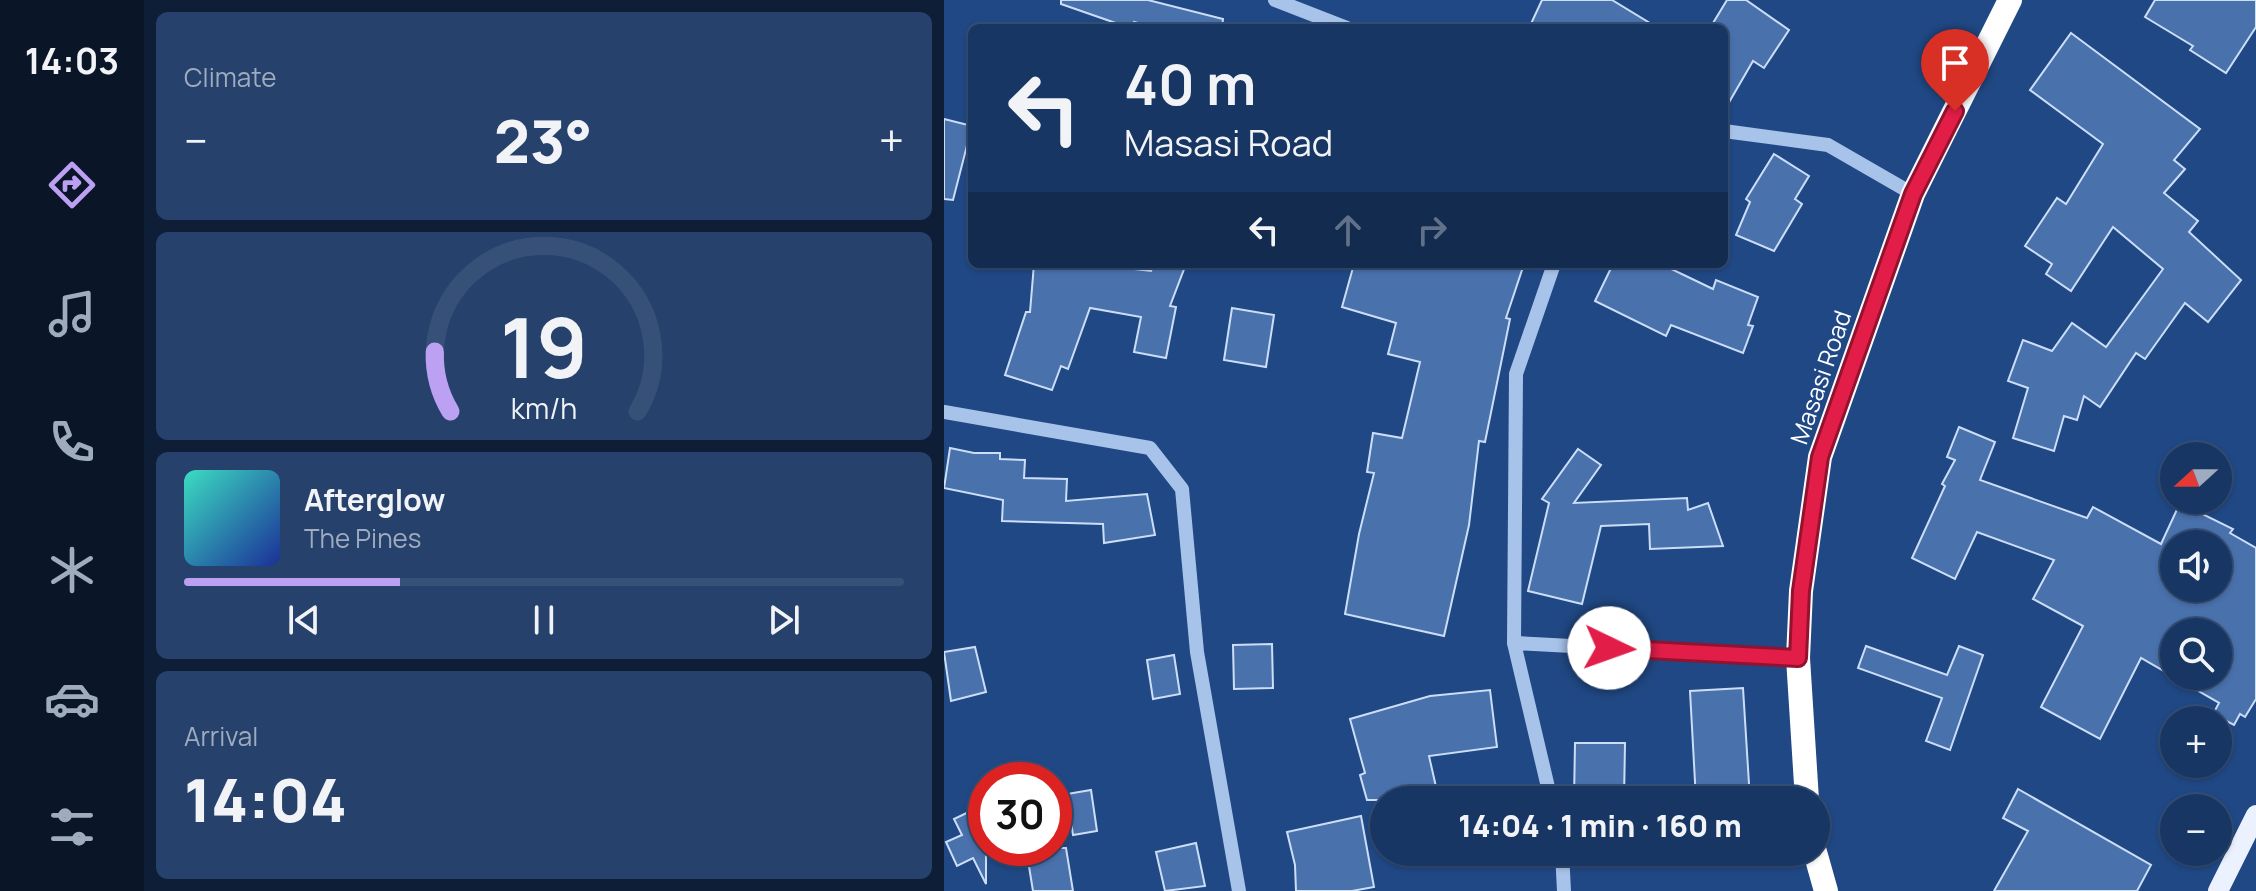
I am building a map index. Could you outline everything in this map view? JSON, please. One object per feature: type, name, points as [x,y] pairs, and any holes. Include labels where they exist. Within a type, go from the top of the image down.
[{"type":"highway","name":"Masasi Road","points":[[1806,786],[1798,658],[1801,591],[1820,457],[1913,194],[2010,0]]},
{"type":"highway","points":[[1819,866],[1826,891]]},
{"type":"main road","points":[[2218,891],[2256,815]]},
{"type":"street","points":[[1275,0],[1337,24]]},
{"type":"street","points":[[1728,132],[1828,145],[1913,194]]},
{"type":"street","points":[[1548,786],[1514,643],[1516,374],[1553,268]]},
{"type":"street","points":[[944,412],[1150,448],[1182,489],[1197,652],[1235,853],[1239,891]]},
{"type":"street","points":[[1514,643],[1798,658]]},
{"type":"street","points":[[1563,866],[1564,891]]},
{"type":"building","points":[[1061,0],[1148,0],[1223,19],[1222,24],[1118,24],[1061,4]]},
{"type":"building","points":[[1542,0],[1612,0],[1651,24],[1531,24]]},
{"type":"building","points":[[1727,0],[1746,0],[1789,30],[1764,68],[1753,61],[1728,104],[1728,24],[1712,24]]},
{"type":"building","points":[[2155,0],[2256,0],[2256,27],[2226,73],[2190,50],[2193,46],[2145,17]]},
{"type":"building","points":[[2071,33],[2200,129],[2174,160],[2185,169],[2164,193],[2198,221],[2189,232],[2241,280],[2208,322],[2185,303],[2145,359],[2136,353],[2100,407],[2084,396],[2077,420],[2064,416],[2054,451],[2013,438],[2028,388],[2008,381],[2023,340],[2052,351],[2072,323],[2106,347],[2163,269],[2113,227],[2071,291],[2046,274],[2052,264],[2025,246],[2057,198],[2066,204],[2103,144],[2030,90]]},
{"type":"building","points":[[944,119],[968,125],[968,142],[953,200],[944,199]]},
{"type":"building","points":[[1774,154],[1809,176],[1795,199],[1802,204],[1774,251],[1736,235],[1750,202],[1746,199]]},
{"type":"building","points":[[1034,268],[1151,271],[1152,268],[1184,268],[1170,306],[1176,307],[1166,358],[1134,352],[1141,317],[1090,308],[1068,369],[1061,366],[1052,390],[1005,375],[1026,312],[1030,312]]},
{"type":"building","points":[[1353,268],[1523,268],[1506,318],[1510,319],[1485,442],[1479,441],[1469,525],[1444,636],[1345,614],[1359,534],[1374,473],[1367,472],[1373,433],[1402,438],[1420,362],[1388,354],[1396,323],[1342,307]]},
{"type":"building","points":[[1611,268],[1669,268],[1713,289],[1716,280],[1758,297],[1748,325],[1753,326],[1743,353],[1671,325],[1666,336],[1595,301]]},
{"type":"building","points":[[1232,308],[1274,315],[1266,367],[1224,360]]},
{"type":"building","points":[[1959,427],[1995,442],[1980,480],[2087,518],[2093,507],[2160,543],[2160,602],[2232,602],[2232,534],[2256,548],[2256,699],[2245,717],[2240,714],[2232,724],[2232,706],[2217,706],[2219,703],[2196,690],[2232,690],[2232,618],[2160,618],[2160,669],[2141,658],[2100,739],[2041,707],[2083,626],[2033,599],[2054,560],[1977,532],[1955,579],[1912,558],[1955,460],[1947,457]]},
{"type":"building","points":[[950,448],[974,453],[1000,453],[1000,459],[1025,460],[1024,478],[1067,479],[1066,501],[1147,494],[1155,535],[1104,543],[1103,524],[1002,521],[1003,500],[944,488]]},
{"type":"building","points":[[1578,449],[1601,465],[1574,503],[1687,498],[1688,510],[1708,503],[1723,546],[1650,549],[1649,524],[1601,526],[1582,604],[1528,591],[1549,503],[1542,499]]},
{"type":"building","points":[[2175,514],[2202,514],[2233,529],[2167,530]]},
{"type":"building","points":[[1272,644],[1273,688],[1234,689],[1233,645]]},
{"type":"building","points":[[1866,646],[1947,675],[1959,646],[1983,655],[1950,750],[1926,741],[1942,698],[1858,668]]},
{"type":"building","points":[[975,647],[986,692],[951,701],[944,652]]},
{"type":"building","points":[[1174,655],[1180,694],[1153,699],[1147,660]]},
{"type":"building","points":[[1743,688],[1749,786],[1695,786],[1690,691]]},
{"type":"building","points":[[1490,690],[1497,747],[1429,756],[1436,786],[1370,786],[1370,800],[1367,800],[1360,775],[1365,773],[1350,719],[1430,696]]},
{"type":"building","points":[[1575,743],[1625,743],[1624,786],[1574,786]]},
{"type":"building","points":[[2018,789],[2151,865],[2137,891],[1994,891],[2028,831],[2003,818]]},
{"type":"building","points":[[1091,790],[1097,831],[1073,835],[1072,793]]},
{"type":"building","points":[[968,812],[968,860],[957,866],[946,842],[962,835],[954,819]]},
{"type":"building","points":[[1361,816],[1374,887],[1352,891],[1296,891],[1295,865],[1287,832]]},
{"type":"building","points":[[1196,843],[1205,886],[1165,891],[1156,852]]},
{"type":"building","points":[[977,866],[986,866],[986,884]]},
{"type":"building","points":[[1029,866],[1069,866],[1073,891],[1033,891]]},
{"type":"route","points":[[1609,648],[1798,658],[1801,591],[1820,457],[1913,194],[1955,111]]}]
